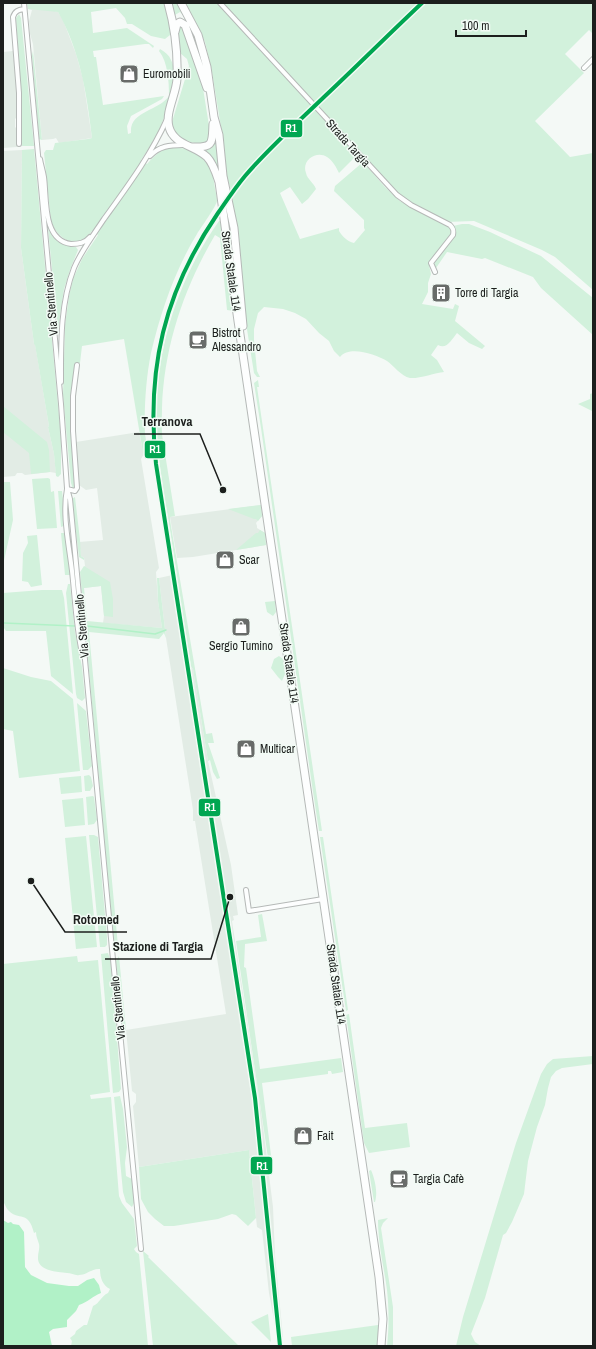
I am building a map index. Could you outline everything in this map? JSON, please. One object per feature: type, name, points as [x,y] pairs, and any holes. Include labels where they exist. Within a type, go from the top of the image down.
[{"type":"main road","name":"Strada Statale 114","points":[[168,3],[175,32],[177,79],[169,115],[169,124],[172,135],[180,142],[189,146],[210,161],[219,182],[238,321],[380,1283],[383,1319],[381,1346]]},
{"type":"main road","name":"Strada Statale 114","points":[[181,3],[193,24],[208,67],[214,117],[219,135],[223,176],[234,228],[242,319],[385,1291],[387,1320],[385,1346]]},
{"type":"main road","points":[[175,32],[177,24],[180,22],[185,25],[211,98]]},
{"type":"main road","points":[[189,146],[205,147],[211,143],[213,140],[214,117]]},
{"type":"street","name":"Via Stentinello","points":[[24,3],[61,404],[67,488],[70,498],[78,572],[141,1249]]},
{"type":"street","name":"Strada Targia","points":[[220,3],[397,195],[453,228],[453,235],[431,263],[435,272]]},
{"type":"street","points":[[19,144],[19,93],[13,17],[14,13],[18,10],[24,9]]},
{"type":"street","points":[[584,68],[593,59]]},
{"type":"street","points":[[61,404],[62,333],[66,299],[74,268],[95,232],[160,137],[169,115]]},
{"type":"street","points":[[36,145],[44,176],[48,223],[54,234],[62,241],[78,244],[84,242],[95,232]]},
{"type":"street","points":[[144,162],[160,148],[175,145],[189,146]]},
{"type":"street","points":[[54,332],[57,335],[62,333]]},
{"type":"street","points":[[77,365],[73,396],[73,424],[77,488],[73,492],[67,488],[65,499],[78,633],[86,669]]},
{"type":"street","points":[[71,560],[76,559]]},
{"type":"street","points":[[72,572],[78,572]]},
{"type":"street","points":[[246,890],[248,911],[323,899]]},
{"type":"shaded area","points":[[27,3],[58,12],[63,20],[76,54],[83,79],[92,138],[59,143],[56,138],[42,140],[33,44],[30,34],[29,21],[32,10],[28,9]]},
{"type":"shaded area","points":[[27,3],[165,3],[171,29],[170,35],[165,39],[151,36],[132,24],[127,24],[125,18],[116,8],[91,12],[93,33],[127,28],[154,46],[153,48],[149,44],[145,44],[93,51],[94,57],[96,57],[103,105],[164,96],[162,99],[131,116],[127,126],[128,134],[131,133],[135,120],[159,105],[169,96],[166,66],[159,51],[160,49],[165,52],[170,58],[174,69],[171,95],[162,124],[141,160],[147,164],[161,151],[169,148],[189,149],[196,152],[202,156],[210,167],[217,198],[214,207],[189,248],[175,276],[159,322],[149,363],[145,413],[146,446],[144,454],[124,339],[82,346],[80,363],[76,364],[71,398],[71,431],[75,484],[73,489],[71,483],[63,395],[65,325],[73,279],[82,259],[98,235],[92,231],[81,241],[75,242],[64,238],[54,229],[51,222],[44,153],[46,150],[53,150],[55,143],[92,138],[85,89],[77,57],[66,27],[58,12],[28,9]]},
{"type":"shaded area","points":[[170,3],[178,3],[188,21],[201,55],[205,75],[199,52],[183,15],[180,12],[175,15]]},
{"type":"shaded area","points":[[184,3],[218,3],[357,155],[339,173],[333,162],[323,155],[315,156],[308,160],[305,168],[308,177],[316,189],[302,204],[290,187],[280,193],[300,239],[339,228],[339,231],[344,237],[354,243],[365,230],[364,220],[334,191],[335,186],[363,162],[385,187],[400,201],[449,226],[452,230],[451,235],[429,265],[431,274],[428,283],[428,292],[422,304],[453,309],[455,304],[459,306],[455,321],[485,346],[482,349],[469,343],[457,333],[447,345],[438,345],[431,355],[437,360],[444,372],[417,378],[410,378],[401,373],[387,361],[370,354],[356,351],[344,353],[340,357],[334,351],[329,341],[306,319],[283,309],[264,307],[258,313],[254,329],[257,371],[260,377],[257,377],[254,373],[245,317],[235,217],[231,190],[226,174],[224,146],[212,72],[205,42]]},
{"type":"shaded area","points":[[223,3],[591,3],[593,5],[593,34],[589,30],[565,54],[584,73],[535,121],[570,157],[593,153],[593,290],[555,257],[542,250],[474,221],[446,222],[411,203],[398,194]]},
{"type":"shaded area","points":[[19,14],[21,18],[34,146],[22,146],[21,93],[16,18]]},
{"type":"shaded area","points":[[183,25],[202,82],[211,138],[208,143],[196,143],[185,140],[176,133],[173,128],[172,122],[189,66],[187,59],[180,53],[178,27]]},
{"type":"shaded area","points":[[13,51],[17,93],[17,117],[15,119],[15,127],[17,129],[17,147],[3,148],[3,52]]},
{"type":"shaded area","points":[[33,51],[42,140],[39,139],[32,56]]},
{"type":"shaded area","points":[[216,136],[232,231],[235,271],[220,174],[218,168],[202,149],[213,145]]},
{"type":"shaded area","points":[[34,149],[61,437],[61,474],[58,477],[56,476],[54,454],[34,344],[21,248],[22,150]]},
{"type":"shaded area","points":[[22,150],[21,248],[34,344],[54,454],[56,473],[50,472],[25,475],[22,473],[17,473],[15,476],[3,477],[3,151]]},
{"type":"shaded area","points":[[219,221],[221,224],[234,311],[227,310],[220,238],[215,235],[185,297],[171,340],[162,408],[162,437],[175,516],[170,517],[170,520],[206,734],[212,733],[214,743],[208,743],[220,778],[217,779],[213,772],[210,760],[208,761],[193,669],[191,667],[161,474],[156,419],[160,366],[172,315],[192,266]]},
{"type":"shaded area","points":[[469,224],[490,232],[541,256],[593,298],[593,335],[541,288],[533,277],[485,258],[482,259],[447,252],[436,268],[434,266],[435,261],[454,236],[453,226]]},
{"type":"shaded area","points":[[48,228],[56,240],[63,244],[76,247],[78,250],[64,289],[58,330]]},
{"type":"shaded area","points":[[258,380],[259,387],[257,387],[322,831],[319,831],[313,792],[254,383]]},
{"type":"shaded area","points":[[593,393],[593,415],[592,411],[578,404],[590,399],[590,394]]},
{"type":"shaded area","points":[[3,406],[47,442],[50,472],[31,474],[29,453],[3,432]]},
{"type":"shaded area","points":[[139,432],[144,454],[141,459],[159,568],[156,572],[162,628],[103,623],[104,616],[101,586],[84,588],[82,570],[85,566],[84,558],[81,556],[79,542],[103,540],[97,488],[86,490],[79,485],[76,442]]},
{"type":"shaded area","points":[[32,479],[50,479],[51,492],[54,491],[57,528],[37,529]]},
{"type":"shaded area","points":[[3,482],[10,482],[13,520],[3,565]]},
{"type":"shaded area","points":[[58,491],[62,491],[66,525],[61,527]]},
{"type":"shaded area","points":[[75,497],[81,556],[84,560],[79,557],[72,499]]},
{"type":"shaded area","points":[[261,505],[262,516],[256,523],[257,528],[265,533],[266,545],[193,557],[177,558],[170,517]]},
{"type":"shaded area","points":[[261,505],[262,516],[258,521],[228,509]]},
{"type":"shaded area","points":[[260,530],[265,533],[266,545],[236,550],[256,533],[258,533]]},
{"type":"shaded area","points":[[61,533],[66,534],[70,575],[65,575]]},
{"type":"shaded area","points":[[37,535],[42,585],[31,587],[28,582],[22,581],[23,553],[28,543],[27,536]]},
{"type":"shaded area","points":[[84,566],[110,582],[113,599],[113,617],[104,616],[101,586],[84,588],[87,621],[162,628],[158,601],[157,578],[159,578],[166,638],[164,633],[159,639],[89,632],[118,946],[120,949],[114,945],[80,572]]},
{"type":"shaded area","points":[[177,574],[191,667],[193,669],[208,761],[231,865],[238,915],[233,916],[234,920],[232,921],[267,1158],[265,1158],[265,1160],[267,1159],[273,1207],[275,1256],[283,1337],[277,1336],[269,1293],[262,1230],[257,1227],[249,1150],[139,1167],[133,1106],[136,1102],[136,1094],[132,1091],[126,1030],[226,1014],[195,821],[193,821],[193,810],[166,638],[159,578]]},
{"type":"shaded area","points":[[68,584],[70,584],[75,632],[82,667],[85,698],[82,701],[77,698],[76,694],[66,593]]},
{"type":"shaded area","points":[[62,590],[73,694],[51,676],[46,631],[6,631],[4,628],[3,593]]},
{"type":"shaded area","points":[[275,601],[276,612],[273,616],[267,612],[265,602]]},
{"type":"shaded area","points":[[279,656],[283,659],[285,674],[282,681],[271,668],[274,659]]},
{"type":"shaded area","points":[[3,668],[31,677],[51,681],[73,699],[80,771],[19,778],[13,731],[3,729]]},
{"type":"shaded area","points":[[77,703],[86,711],[92,766],[88,770],[83,770]]},
{"type":"shaded area","points":[[89,775],[93,786],[90,791],[85,791],[84,776]]},
{"type":"shaded area","points":[[81,776],[82,792],[61,794],[59,778]]},
{"type":"shaded area","points":[[93,796],[97,820],[94,824],[88,825],[86,797]]},
{"type":"shaded area","points":[[83,798],[85,825],[65,827],[62,800]]},
{"type":"shaded area","points":[[89,835],[98,837],[107,937],[107,945],[105,947],[100,947]]},
{"type":"shaded area","points":[[86,836],[97,947],[76,949],[65,838]]},
{"type":"shaded area","points":[[320,837],[323,837],[348,1010],[346,1011]]},
{"type":"shaded area","points":[[262,914],[267,941],[245,944],[244,967],[246,968],[260,1069],[341,1058],[343,1072],[332,1074],[331,1071],[328,1071],[328,1074],[262,1083],[272,1163],[267,1164],[268,1158],[236,941],[261,937],[258,915]]},
{"type":"shaded area","points":[[108,953],[111,962],[121,1089],[119,1092],[113,1093],[101,954]]},
{"type":"shaded area","points":[[77,956],[78,962],[98,960],[110,1092],[90,1095],[91,1099],[111,1097],[119,1196],[122,1203],[134,1219],[137,1246],[134,1249],[139,1254],[148,1346],[71,1346],[72,1341],[70,1338],[76,1331],[84,1325],[87,1325],[93,1306],[108,1293],[110,1289],[102,1280],[100,1269],[78,1275],[44,1268],[39,1262],[39,1246],[36,1232],[34,1233],[32,1226],[26,1218],[12,1213],[7,1209],[3,1201],[3,964]]},
{"type":"shaded area","points":[[119,956],[126,1030],[123,1030],[116,961]]},
{"type":"shaded area","points":[[349,1014],[365,1128],[407,1123],[410,1147],[369,1153],[364,1143],[346,1015]]},
{"type":"shaded area","points":[[593,1056],[593,1064],[562,1068],[556,1071],[551,1077],[545,1105],[537,1127],[528,1161],[524,1194],[512,1222],[506,1233],[503,1235],[485,1298],[471,1334],[475,1342],[481,1346],[456,1346],[463,1317],[516,1143],[541,1074],[547,1064],[553,1059]]},
{"type":"shaded area","points":[[120,1096],[123,1109],[127,1147],[125,1163],[126,1176],[132,1179],[135,1201],[132,1207],[126,1202],[123,1192],[114,1097]]},
{"type":"shaded area","points":[[249,1150],[256,1218],[248,1226],[236,1215],[232,1214],[218,1219],[174,1226],[164,1226],[148,1212],[141,1199],[139,1167]]},
{"type":"shaded area","points":[[371,1170],[376,1186],[375,1202],[369,1171]]},
{"type":"shaded area","points":[[388,1218],[383,1223],[381,1228],[393,1307],[393,1346],[387,1346],[388,1297],[378,1229],[378,1220]]},
{"type":"shaded area","points":[[3,1220],[8,1223],[11,1222],[19,1225],[24,1232],[25,1267],[31,1275],[47,1283],[69,1286],[78,1286],[87,1280],[94,1278],[99,1285],[101,1293],[79,1305],[76,1311],[67,1320],[67,1327],[53,1329],[49,1332],[52,1346],[3,1346]]},
{"type":"shaded area","points":[[143,1251],[149,1256],[148,1257],[239,1346],[153,1346]]},
{"type":"shaded area","points":[[268,1314],[271,1342],[251,1322]]},
{"type":"shaded area","points":[[378,1325],[378,1346],[292,1346],[291,1337]]},
{"type":"waterway","points":[[4,623],[75,626]]},
{"type":"waterway","points":[[87,626],[155,634],[166,630]]},
{"type":"transit line","name":"R1","points":[[280,1346],[255,1098],[156,464],[154,396],[157,364],[163,332],[172,302],[184,272],[199,243],[234,190],[273,146],[422,3]]},
{"type":"place","name":"Euromobili","points":[[129,74]]},
{"type":"place","name":"Torre di Targia","points":[[441,293]]},
{"type":"place","name":"Bistrot Alessandro","points":[[198,340]]},
{"type":"place","name":"Terranova","points":[[223,490]]},
{"type":"place","name":"Scar","points":[[225,560]]},
{"type":"place","name":"Sergio Tumino","points":[[241,627]]},
{"type":"place","name":"Multicar","points":[[246,749]]},
{"type":"place","name":"Rotomed","points":[[31,881]]},
{"type":"place","name":"Stazione di Targia","points":[[230,897]]},
{"type":"place","name":"Fait","points":[[303,1136]]},
{"type":"place","name":"Targia Cafè","points":[[399,1179]]}]
